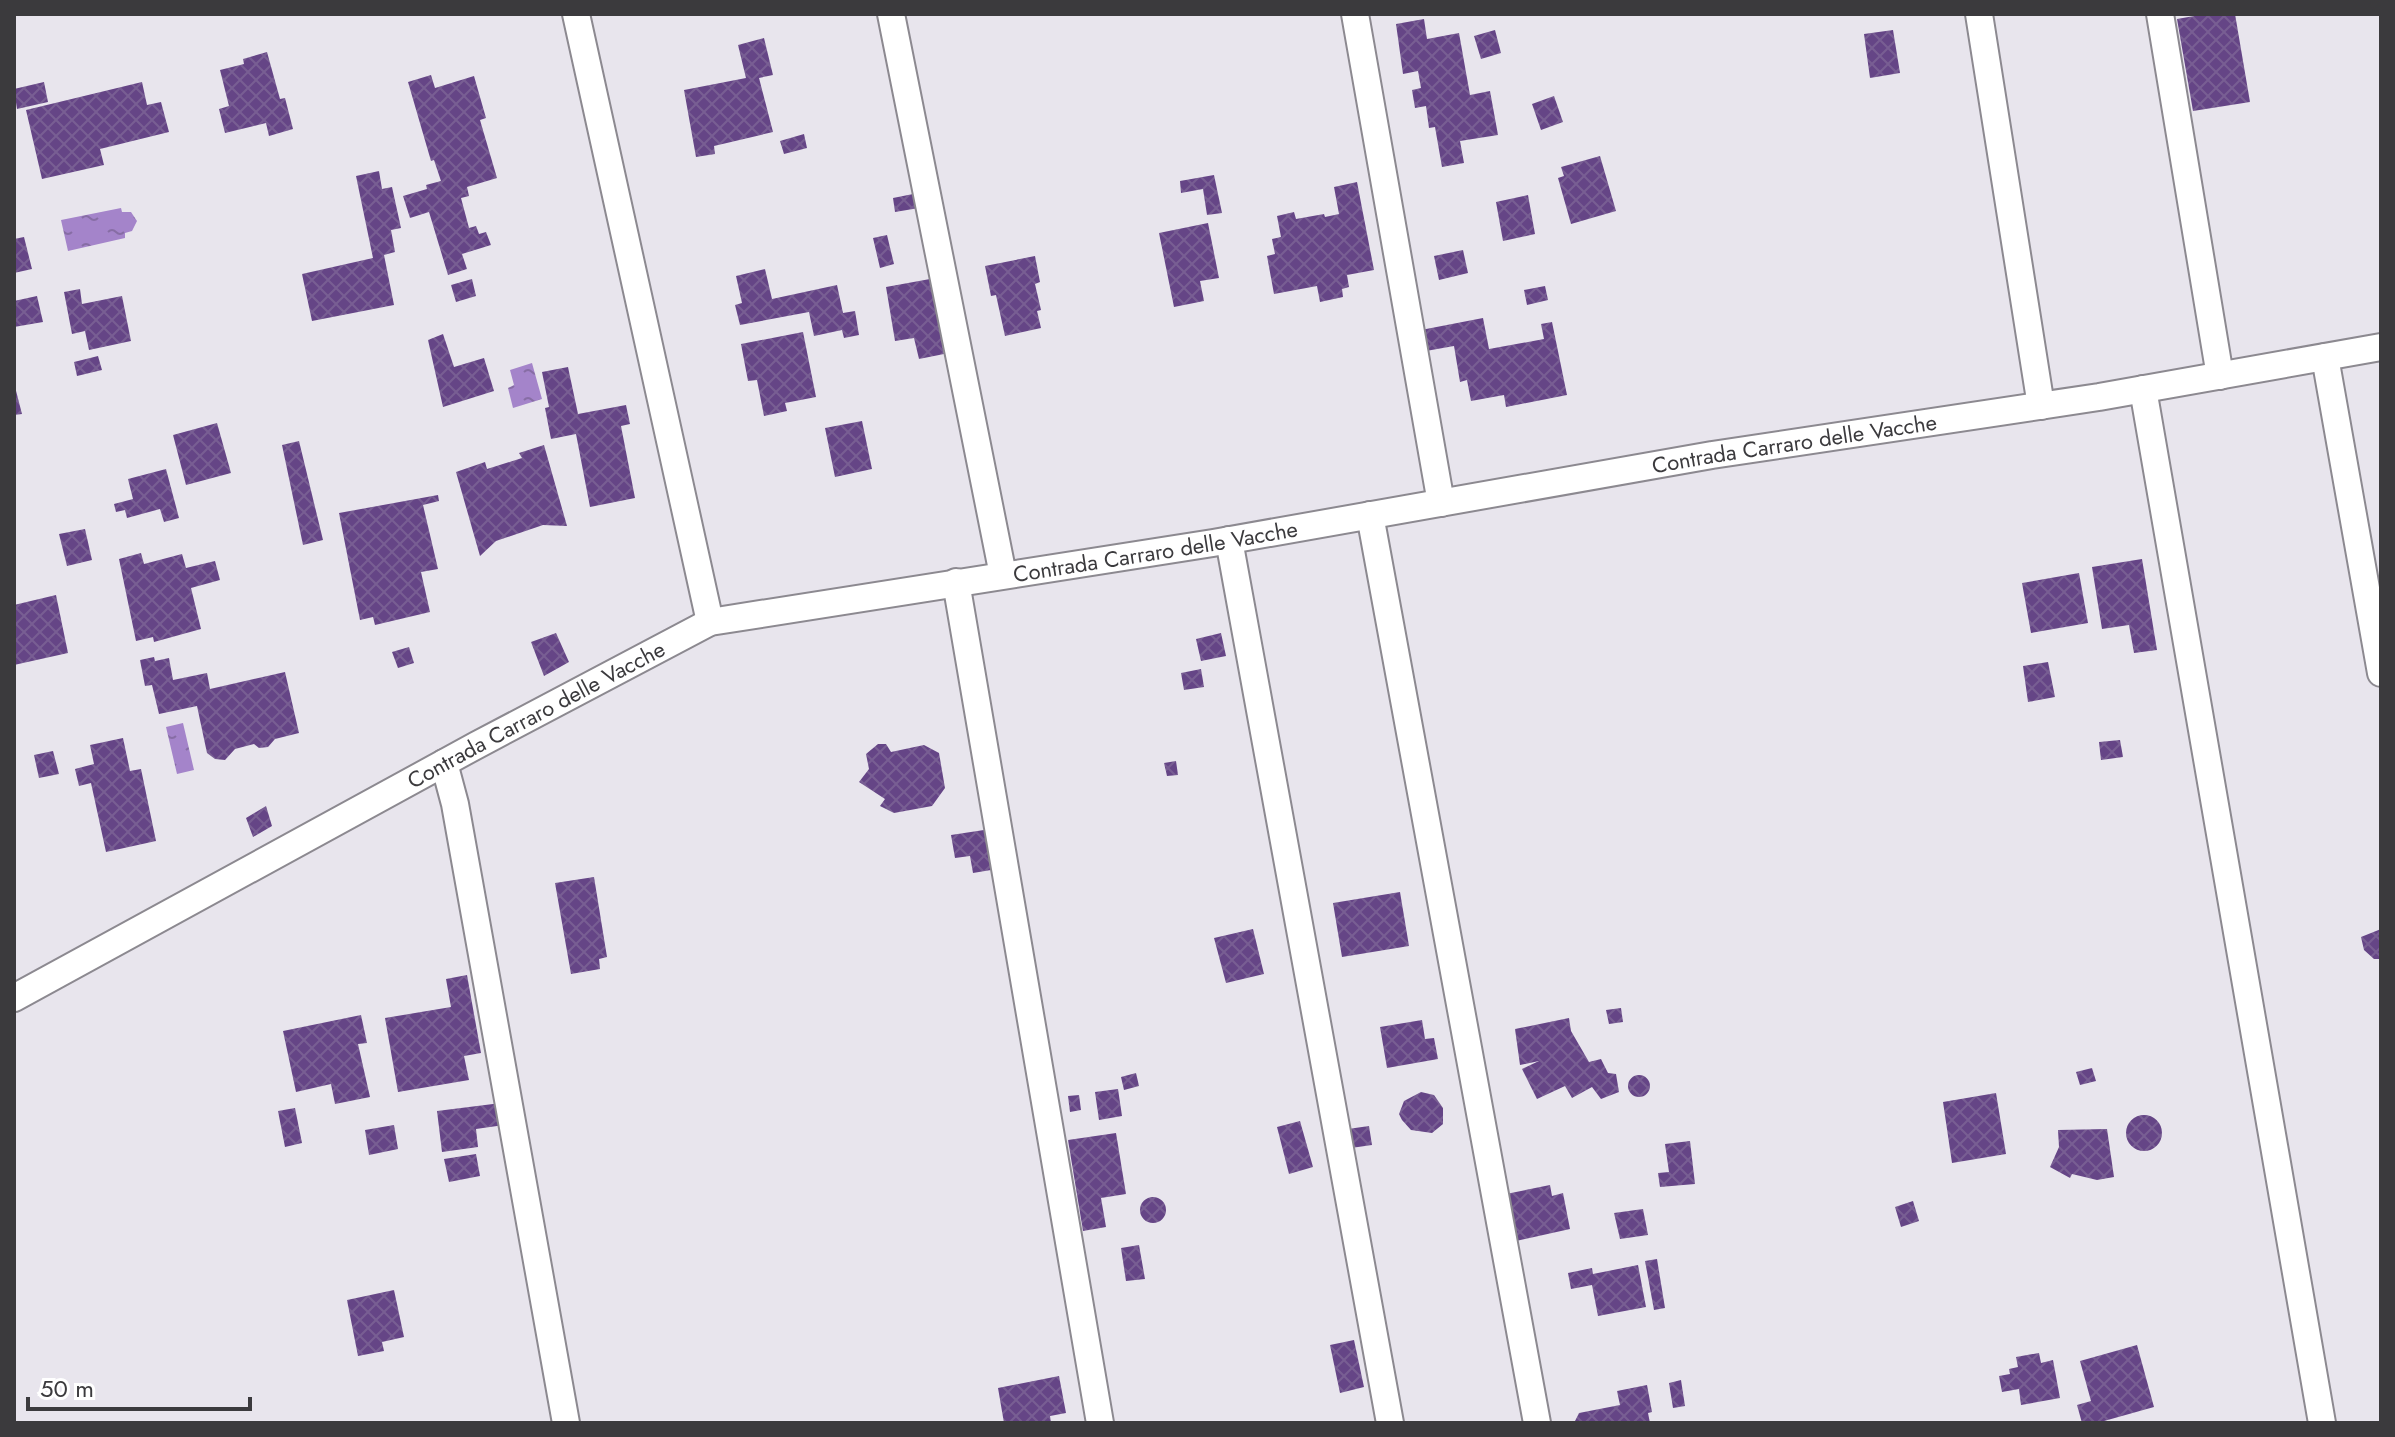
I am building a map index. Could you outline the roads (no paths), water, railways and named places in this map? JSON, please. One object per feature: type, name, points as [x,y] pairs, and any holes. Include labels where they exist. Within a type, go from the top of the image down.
[{"type":"street","points":[[576,14],[710,622]]},
{"type":"street","points":[[891,14],[1003,575]]},
{"type":"street","points":[[1355,14],[1441,503]]},
{"type":"street","points":[[1979,14],[2041,406]]},
{"type":"street","points":[[2160,14],[2220,376]]},
{"type":"street","name":"Contrada Carraro delle Vacche","points":[[14,998],[710,622],[1229,540],[1712,455],[2041,406],[2381,347]]},
{"type":"street","points":[[2325,357],[2381,673]]},
{"type":"street","points":[[2143,389],[2322,1423]]},
{"type":"street","points":[[1370,515],[1537,1423]]},
{"type":"street","points":[[1229,540],[1390,1423]]},
{"type":"street","points":[[956,582],[1100,1423]]},
{"type":"street","points":[[444,763],[455,804],[566,1423]]},
{"type":"water","points":[[121,208],[122,212],[131,212],[137,221],[132,231],[125,233],[125,238],[68,251],[61,220]]},
{"type":"water","points":[[532,363],[542,399],[513,408],[508,388],[514,385],[510,370]]},
{"type":"water","points":[[183,723],[194,770],[177,774],[166,727]]}]
